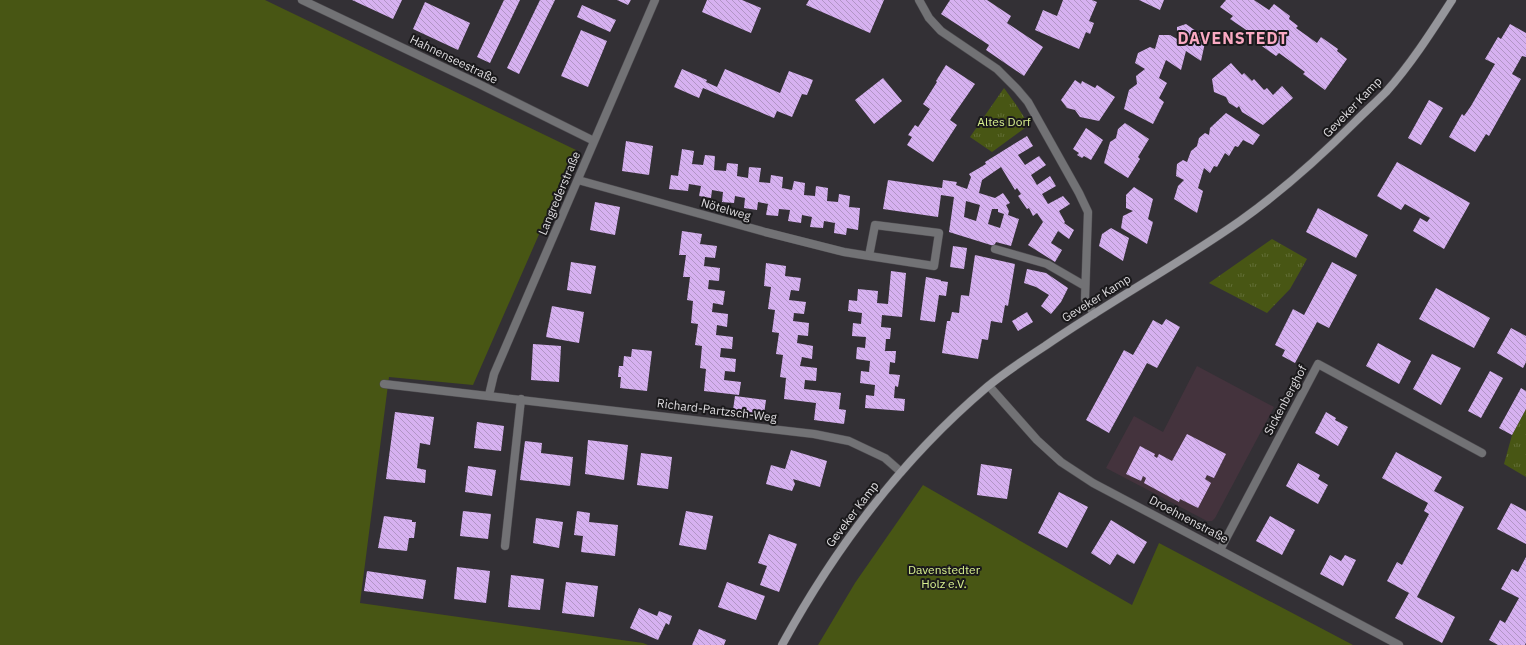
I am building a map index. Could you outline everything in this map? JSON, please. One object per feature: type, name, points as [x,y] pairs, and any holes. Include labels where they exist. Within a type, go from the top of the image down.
[{"type":"street","name":"Hahnenseestraße","points":[[302,0],[479,84],[594,141]]},
{"type":"street","name":"Langrederstraße","points":[[489,395],[494,374],[655,0]]},
{"type":"street","points":[[919,0],[929,18],[941,31],[997,69],[1028,102],[1088,212],[1085,300],[1094,314]]},
{"type":"street","name":"Geveker Kamp","points":[[782,645],[802,607],[858,525],[901,472],[931,439],[989,386],[1024,360],[1239,222],[1273,197],[1307,168],[1386,91],[1415,54],[1452,0]]},
{"type":"street","name":"Nötelweg","points":[[578,180],[765,232],[844,252],[869,256],[934,266],[939,233],[875,224],[869,256]]},
{"type":"street","points":[[995,249],[1047,264],[1085,286]]},
{"type":"street","name":"Sickenberghof","points":[[1220,550],[1318,364],[1482,453]]},
{"type":"street","name":"Richard-Partzsch-Weg","points":[[384,384],[489,395],[814,434],[849,441],[885,458],[901,472]]},
{"type":"street","name":"Droehnenstraße","points":[[989,386],[1037,440],[1061,462],[1094,483],[1399,645]]},
{"type":"street","points":[[505,546],[521,399]]},
{"type":"shaded area","points":[[1197,366],[1274,407],[1215,518],[1212,521],[1207,521],[1106,468],[1134,416],[1163,432]]},
{"type":"green space","points":[[0,0],[265,0],[576,150],[473,385],[389,377],[360,603],[643,643],[648,645],[0,645]]},
{"type":"green space","name":"Altes Dorf","points":[[1004,88],[1029,125],[992,152],[970,137]]},
{"type":"green space","points":[[1272,239],[1307,259],[1290,289],[1267,313],[1209,283]]},
{"type":"green space","points":[[1526,409],[1526,477],[1504,464],[1512,435]]},
{"type":"green space","name":"Davenstedter Holz e.V.","points":[[923,485],[1132,605],[1159,543],[1353,645],[818,645],[855,583]]},
{"type":"building","points":[[352,0],[402,0],[393,19]]},
{"type":"building","points":[[504,0],[520,0],[490,63],[477,57]]},
{"type":"building","points":[[540,0],[555,0],[519,74],[507,68]]},
{"type":"building","points":[[617,0],[631,0],[628,5]]},
{"type":"building","points":[[707,0],[742,0],[761,8],[751,33],[702,12]]},
{"type":"building","points":[[809,0],[884,0],[870,33],[806,5]]},
{"type":"building","points":[[950,0],[987,0],[1011,16],[1007,23],[1043,47],[1024,76],[986,50],[989,45],[941,14]]},
{"type":"building","points":[[1063,0],[1092,0],[1097,2],[1089,21],[1094,23],[1090,34],[1086,32],[1079,49],[1035,30],[1043,10],[1057,16]]},
{"type":"building","points":[[1139,0],[1164,0],[1160,10]]},
{"type":"building","points":[[1226,0],[1254,0],[1269,10],[1274,4],[1290,16],[1289,19],[1298,26],[1296,28],[1317,43],[1321,37],[1338,49],[1337,51],[1347,59],[1325,90],[1303,74],[1305,72],[1279,53],[1276,56],[1255,41],[1258,38],[1230,19],[1233,16],[1220,7]]},
{"type":"building","points":[[425,2],[470,23],[458,50],[413,29]]},
{"type":"building","points":[[582,5],[616,20],[610,32],[577,17]]},
{"type":"building","points":[[1186,24],[1206,38],[1201,61],[1186,51],[1181,70],[1166,60],[1159,78],[1167,83],[1159,98],[1164,102],[1153,124],[1124,109],[1129,90],[1137,84],[1136,76],[1145,69],[1135,63],[1138,53],[1150,47],[1155,49],[1159,35],[1170,35],[1177,39],[1177,27]]},
{"type":"building","points":[[1510,24],[1526,33],[1526,57],[1522,56],[1512,74],[1521,79],[1489,136],[1486,134],[1475,152],[1449,137],[1462,114],[1464,116],[1471,106],[1495,64],[1485,59],[1498,37],[1501,39]]},
{"type":"building","points":[[581,30],[607,41],[588,87],[561,76]]},
{"type":"building","points":[[1231,63],[1242,75],[1244,73],[1252,81],[1254,79],[1264,90],[1267,88],[1273,95],[1282,86],[1293,98],[1263,125],[1242,112],[1239,106],[1237,108],[1229,103],[1226,97],[1214,92],[1212,79]]},
{"type":"building","points":[[946,65],[975,84],[950,120],[957,125],[933,162],[907,145],[912,137],[908,135],[915,125],[918,127],[930,109],[923,104]]},
{"type":"building","points":[[682,69],[707,80],[706,82],[717,87],[725,69],[780,93],[789,71],[813,80],[807,95],[802,94],[792,117],[777,111],[774,118],[703,88],[699,98],[674,87]]},
{"type":"building","points":[[883,78],[902,101],[874,124],[855,100]]},
{"type":"building","points":[[1075,80],[1081,84],[1082,81],[1095,88],[1097,85],[1115,97],[1099,121],[1080,117],[1075,110],[1067,108],[1061,100]]},
{"type":"building","points":[[1429,100],[1443,108],[1421,145],[1408,138]]},
{"type":"building","points":[[1226,113],[1260,135],[1253,145],[1243,140],[1238,147],[1235,146],[1229,156],[1225,153],[1217,167],[1214,166],[1210,173],[1204,168],[1198,188],[1203,191],[1197,213],[1174,199],[1178,186],[1184,180],[1176,176],[1177,164],[1183,160],[1187,162],[1191,151],[1197,146],[1199,138],[1205,133],[1209,135],[1210,128]]},
{"type":"building","points":[[1125,123],[1149,139],[1138,157],[1140,159],[1128,178],[1104,163],[1110,142],[1116,138],[1118,129]]},
{"type":"building","points":[[1086,128],[1103,140],[1091,160],[1084,156],[1082,158],[1077,155],[1079,153],[1073,149]]},
{"type":"building","points":[[1027,136],[1033,146],[1018,155],[1025,165],[1039,156],[1046,165],[1031,175],[1037,185],[1050,176],[1056,186],[1042,194],[1048,204],[1063,196],[1070,204],[1059,211],[1065,222],[1064,223],[1074,230],[1069,239],[1058,231],[1051,243],[1062,250],[1055,262],[1028,245],[1043,222],[1037,213],[1033,216],[1029,208],[1027,209],[1018,196],[1021,194],[1017,188],[1015,190],[1001,167],[982,180],[979,193],[995,198],[1003,193],[1010,203],[1006,205],[1009,211],[1008,215],[1019,219],[1011,246],[996,242],[994,246],[949,232],[954,197],[941,195],[938,217],[883,209],[888,180],[942,188],[943,180],[957,182],[956,185],[967,189],[971,177],[969,174],[986,164],[985,162]],"holes":[[[966,201],[980,205],[976,221],[964,217]],[[992,209],[998,209],[998,212],[1004,214],[1000,228],[988,224]]]},
{"type":"building","points":[[626,141],[653,146],[649,175],[622,171]]},
{"type":"building","points":[[682,149],[694,151],[692,164],[703,165],[705,155],[715,156],[714,170],[726,171],[727,163],[738,164],[737,176],[748,178],[749,167],[761,168],[759,182],[770,183],[771,175],[783,177],[782,188],[792,190],[794,181],[805,183],[804,195],[815,196],[816,186],[828,188],[827,201],[838,202],[839,194],[850,196],[849,207],[860,208],[858,230],[847,228],[846,235],[834,233],[835,223],[824,221],[823,228],[810,227],[812,217],[802,215],[801,223],[788,221],[790,210],[779,209],[778,216],[766,215],[768,204],[758,202],[757,210],[744,208],[745,198],[735,196],[734,203],[722,202],[723,192],[712,190],[711,198],[699,196],[701,186],[689,184],[688,191],[669,189],[671,175],[678,176]]},
{"type":"building","points":[[1397,162],[1470,203],[1444,249],[1413,231],[1420,218],[1427,222],[1430,218],[1405,204],[1401,210],[1377,196]]},
{"type":"building","points":[[1134,187],[1153,199],[1148,219],[1153,222],[1147,244],[1121,228],[1123,216],[1133,211],[1126,208],[1126,195]]},
{"type":"building","points":[[595,202],[620,207],[615,235],[590,230]]},
{"type":"building","points":[[1318,208],[1368,235],[1356,258],[1306,232]]},
{"type":"building","points":[[1111,228],[1129,238],[1123,261],[1099,246],[1102,234]]},
{"type":"building","points":[[682,231],[702,234],[700,244],[717,246],[715,258],[705,257],[704,266],[720,268],[719,281],[709,280],[708,289],[725,291],[723,305],[713,303],[712,312],[728,314],[727,327],[717,325],[716,335],[733,337],[732,349],[721,348],[720,357],[736,359],[735,372],[725,371],[724,380],[741,382],[739,395],[704,391],[706,369],[700,368],[702,346],[695,345],[698,324],[691,323],[693,301],[687,300],[690,277],[683,277],[686,255],[679,255]]},
{"type":"building","points":[[953,246],[967,248],[964,269],[950,267]]},
{"type":"building","points":[[975,255],[1015,264],[1008,306],[1005,305],[1002,323],[991,321],[988,340],[982,339],[978,359],[942,353],[947,321],[950,321],[952,312],[959,313],[961,295],[969,296]]},
{"type":"building","points":[[571,262],[596,266],[591,294],[567,290]]},
{"type":"building","points":[[1332,262],[1357,275],[1329,328],[1317,322],[1295,363],[1282,356],[1285,350],[1275,345],[1293,309],[1304,315]]},
{"type":"building","points":[[766,263],[786,266],[785,276],[801,278],[799,291],[791,290],[789,300],[806,302],[804,314],[794,313],[793,321],[809,323],[808,336],[798,335],[797,343],[813,346],[812,359],[802,357],[800,366],[817,368],[816,381],[805,380],[804,389],[841,393],[839,409],[846,410],[844,424],[814,420],[816,403],[784,399],[786,378],[780,377],[783,355],[776,354],[779,333],[772,332],[775,310],[768,309],[771,287],[764,286]]},
{"type":"building","points":[[1027,269],[1046,273],[1068,288],[1061,302],[1051,314],[1041,306],[1049,295],[1036,287],[1024,283]]},
{"type":"building","points":[[891,271],[906,273],[902,317],[882,315],[881,327],[891,328],[890,339],[886,339],[885,351],[896,351],[895,363],[890,362],[889,374],[900,375],[898,387],[895,386],[894,398],[905,399],[904,411],[865,408],[866,395],[874,396],[875,385],[860,383],[861,371],[869,372],[870,361],[856,359],[857,347],[865,348],[866,337],[852,336],[853,323],[861,324],[862,313],[848,311],[849,300],[857,301],[858,289],[878,291],[877,303],[888,304]]},
{"type":"building","points":[[926,277],[948,282],[946,296],[939,295],[935,322],[920,320]]},
{"type":"building","points":[[1436,288],[1490,318],[1474,348],[1419,319]]},
{"type":"building","points":[[552,306],[584,312],[579,343],[546,337]]},
{"type":"building","points":[[1027,312],[1033,322],[1018,331],[1012,321]]},
{"type":"building","points":[[1166,319],[1180,327],[1157,368],[1147,363],[1109,433],[1086,420],[1124,350],[1133,355],[1153,320],[1162,325]]},
{"type":"building","points":[[1511,328],[1526,336],[1526,362],[1523,368],[1497,353]]},
{"type":"building","points":[[1378,343],[1411,361],[1399,384],[1366,366]]},
{"type":"building","points":[[533,344],[561,346],[559,382],[531,380]]},
{"type":"building","points":[[632,349],[652,351],[647,391],[620,388],[621,377],[618,377],[619,366],[623,366],[624,356],[631,357]]},
{"type":"building","points":[[1432,354],[1461,368],[1441,405],[1413,389]]},
{"type":"building","points":[[1490,371],[1503,378],[1481,418],[1468,411]]},
{"type":"building","points":[[1521,388],[1526,391],[1526,409],[1512,435],[1499,428]]},
{"type":"building","points":[[735,396],[766,400],[764,414],[733,410]]},
{"type":"building","points":[[395,412],[434,417],[430,445],[420,443],[417,468],[426,470],[425,483],[386,479]]},
{"type":"building","points":[[1326,412],[1336,418],[1335,420],[1348,427],[1338,446],[1315,433]]},
{"type":"building","points":[[477,422],[504,426],[501,451],[474,448]]},
{"type":"building","points":[[1187,434],[1226,454],[1214,478],[1207,475],[1205,479],[1211,483],[1198,508],[1180,499],[1179,502],[1144,483],[1146,478],[1143,476],[1141,481],[1126,474],[1140,446],[1155,454],[1154,456],[1157,458],[1159,454],[1172,461]]},
{"type":"building","points":[[588,440],[628,445],[624,480],[585,474]]},
{"type":"building","points":[[525,441],[542,443],[541,453],[573,457],[570,486],[520,480]]},
{"type":"building","points":[[791,450],[827,461],[820,487],[793,479],[795,484],[792,491],[766,484],[771,465],[785,469]]},
{"type":"building","points":[[1396,452],[1442,477],[1434,491],[1464,507],[1417,597],[1455,617],[1442,643],[1395,618],[1409,593],[1387,581],[1397,562],[1402,565],[1429,514],[1424,511],[1428,503],[1382,478]]},
{"type":"building","points":[[641,453],[672,457],[668,489],[637,485]]},
{"type":"building","points":[[1298,463],[1320,475],[1318,479],[1328,485],[1318,504],[1286,486]]},
{"type":"building","points":[[981,464],[1012,469],[1007,499],[977,495]]},
{"type":"building","points":[[468,466],[496,470],[492,496],[465,492]]},
{"type":"building","points":[[1059,492],[1088,507],[1067,548],[1038,533]]},
{"type":"building","points":[[1511,503],[1526,511],[1526,544],[1497,529]]},
{"type":"building","points":[[463,511],[491,514],[488,539],[460,536]]},
{"type":"building","points":[[577,511],[590,513],[589,522],[618,525],[615,556],[581,552],[583,536],[574,535]]},
{"type":"building","points":[[686,511],[713,516],[706,550],[679,545]]},
{"type":"building","points":[[384,516],[412,520],[412,522],[416,522],[414,538],[409,538],[407,551],[378,548]]},
{"type":"building","points":[[1270,516],[1295,530],[1282,555],[1256,541]]},
{"type":"building","points":[[536,518],[563,522],[559,548],[533,543]]},
{"type":"building","points":[[1111,520],[1147,542],[1134,564],[1117,554],[1110,565],[1091,553]]},
{"type":"building","points":[[769,534],[797,544],[779,592],[760,585],[767,566],[758,563]]},
{"type":"building","points":[[1330,555],[1341,561],[1345,555],[1356,560],[1343,586],[1320,574]]},
{"type":"building","points":[[1526,557],[1526,643],[1525,645],[1498,645],[1489,640],[1500,620],[1505,623],[1519,598],[1501,589],[1512,569],[1518,572]]},
{"type":"building","points":[[457,567],[490,571],[486,603],[454,599]]},
{"type":"building","points":[[367,571],[426,580],[423,599],[364,591]]},
{"type":"building","points":[[511,575],[544,579],[540,610],[508,607]]},
{"type":"building","points":[[566,582],[598,586],[594,617],[562,613]]},
{"type":"building","points":[[727,582],[765,596],[756,620],[718,607]]},
{"type":"building","points":[[639,608],[657,616],[659,611],[672,616],[669,625],[666,623],[658,640],[630,628]]},
{"type":"building","points":[[699,629],[726,640],[724,645],[692,645]]},
{"type":"district","name":"DAVENSTEDT","points":[[1233,38]]}]
